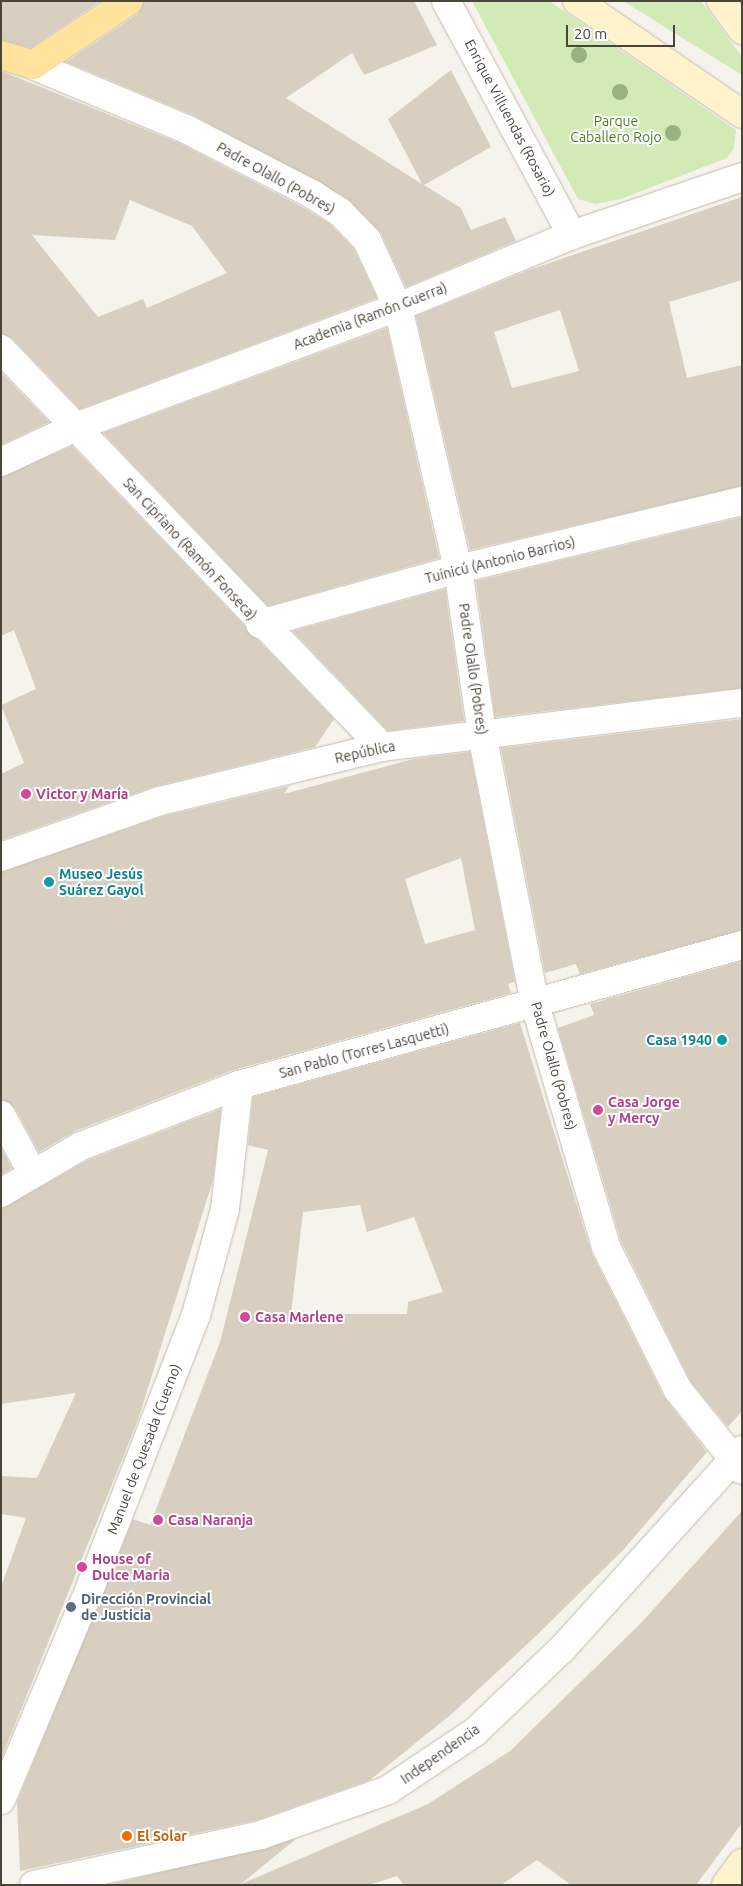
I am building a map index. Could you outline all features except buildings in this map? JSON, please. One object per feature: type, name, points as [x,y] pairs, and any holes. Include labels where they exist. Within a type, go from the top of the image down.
[{"type":"main road","points":[[33,65],[128,1]]},
{"type":"main road","points":[[578,1],[742,114]]},
{"type":"main road","points":[[721,1],[742,30]]},
{"type":"main road","name":"Padre Olallo (Pobres)","points":[[1,55],[33,65]]},
{"type":"main road","points":[[726,1885],[742,1863]]},
{"type":"street","name":"Enrique Villuendas (Rosario)","points":[[446,1],[572,235]]},
{"type":"street","name":"Padre Olallo (Pobres)","points":[[33,65],[186,129],[312,194],[340,212],[367,240],[398,307],[458,569],[482,734],[535,1004],[606,1247],[678,1390],[738,1460]]},
{"type":"street","name":"Academia (Ramón Guerra)","points":[[1,462],[78,426],[398,307],[572,235],[742,177]]},
{"type":"street","name":"San Cipriano (Ramón Fonseca)","points":[[1,349],[78,426],[260,624],[382,746]]},
{"type":"street","name":"Tuinicú (Antonio Barrios)","points":[[260,624],[458,569],[742,502]]},
{"type":"street","name":"República","points":[[1,858],[160,801],[382,746],[742,703]]},
{"type":"street","name":"San Pablo (Torres Lasquetti)","points":[[1,1193],[32,1172],[81,1146],[239,1085],[742,945]]},
{"type":"street","name":"Manuel de Quesada (Cuerno)","points":[[1,1800],[92,1583],[196,1315],[225,1209],[239,1085]]},
{"type":"street","points":[[1,1115],[32,1172]]},
{"type":"street","name":"Independencia","points":[[34,1885],[64,1882],[261,1835],[388,1790],[474,1732],[555,1655],[738,1460]]},
{"type":"green space","name":"Parque Caballero Rojo","points":[[472,1],[549,1],[736,130],[734,148],[727,158],[621,199],[595,204],[578,199]]},
{"type":"green space","points":[[623,1],[701,1],[742,57],[742,75]]},
{"type":"place","name":"Victor y María","points":[[26,794]]},
{"type":"place","name":"Museo Jesús Suárez Gayol","points":[[49,882]]},
{"type":"place","name":"Casa 1940","points":[[722,1040]]},
{"type":"place","name":"Casa Jorge y Mercy","points":[[598,1110]]},
{"type":"place","name":"Casa Marlene","points":[[245,1317]]},
{"type":"place","name":"Casa Naranja","points":[[158,1520]]},
{"type":"place","name":"House of Dulce Maria","points":[[82,1567]]},
{"type":"place","name":"Dirección Provincial de Justicia","points":[[71,1607]]},
{"type":"place","name":"El Solar","points":[[127,1836]]}]
